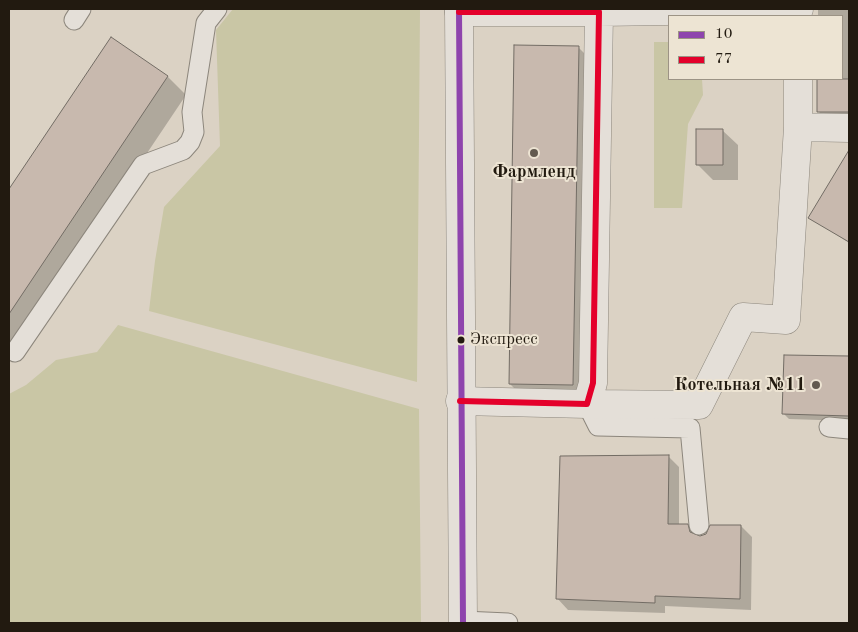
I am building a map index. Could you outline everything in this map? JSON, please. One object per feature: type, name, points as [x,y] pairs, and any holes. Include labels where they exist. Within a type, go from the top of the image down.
[{"type":"street","points":[[463,622],[460,402],[459,11],[599,12],[799,9]]},
{"type":"street","points":[[586,404],[593,383],[599,12]]},
{"type":"street","points":[[460,402],[699,405],[743,317],[786,320],[798,127],[798,80]]},
{"type":"street","points":[[798,127],[849,128]]},
{"type":"lane","points":[[15,352],[144,165],[183,150],[190,142],[194,132],[192,112],[206,23],[217,9]]},
{"type":"lane","points":[[586,404],[598,426],[690,428],[699,524]]},
{"type":"lane","points":[[829,427],[849,429]]},
{"type":"lane","points":[[463,622],[508,623]]},
{"type":"shaded area","points":[[233,9],[420,9],[417,382],[149,311],[164,207],[220,146],[216,30]]},
{"type":"shaded area","points":[[654,42],[668,42],[668,80],[702,80],[703,95],[688,124],[682,208],[654,208]]},
{"type":"shaded area","points":[[118,325],[419,409],[421,623],[9,623],[9,394],[26,385],[56,360],[97,352]]},
{"type":"building","points":[[111,37],[168,76],[9,314],[9,189]]},
{"type":"building","points":[[514,45],[579,46],[573,385],[509,384]]},
{"type":"building","points":[[849,79],[849,112],[817,112],[817,80]]},
{"type":"building","points":[[696,129],[723,129],[723,165],[696,165]]},
{"type":"building","points":[[849,150],[849,242],[808,218]]},
{"type":"building","name":"Котельная №11","points":[[784,355],[849,356],[849,416],[782,414]]},
{"type":"building","points":[[669,455],[668,524],[688,524],[690,532],[700,536],[706,534],[710,525],[741,525],[740,599],[655,596],[655,603],[556,599],[560,456]]},
{"type":"transit line","name":"10","points":[[459,9],[463,623]]},
{"type":"transit line","name":"77","points":[[459,12],[599,12],[593,383],[587,404],[460,401]]},
{"type":"place","name":"Фармленд","points":[[534,153]]},
{"type":"place","name":"Экспресс","points":[[461,340]]},
{"type":"place","name":"Котельная №11","points":[[816,385]]}]
